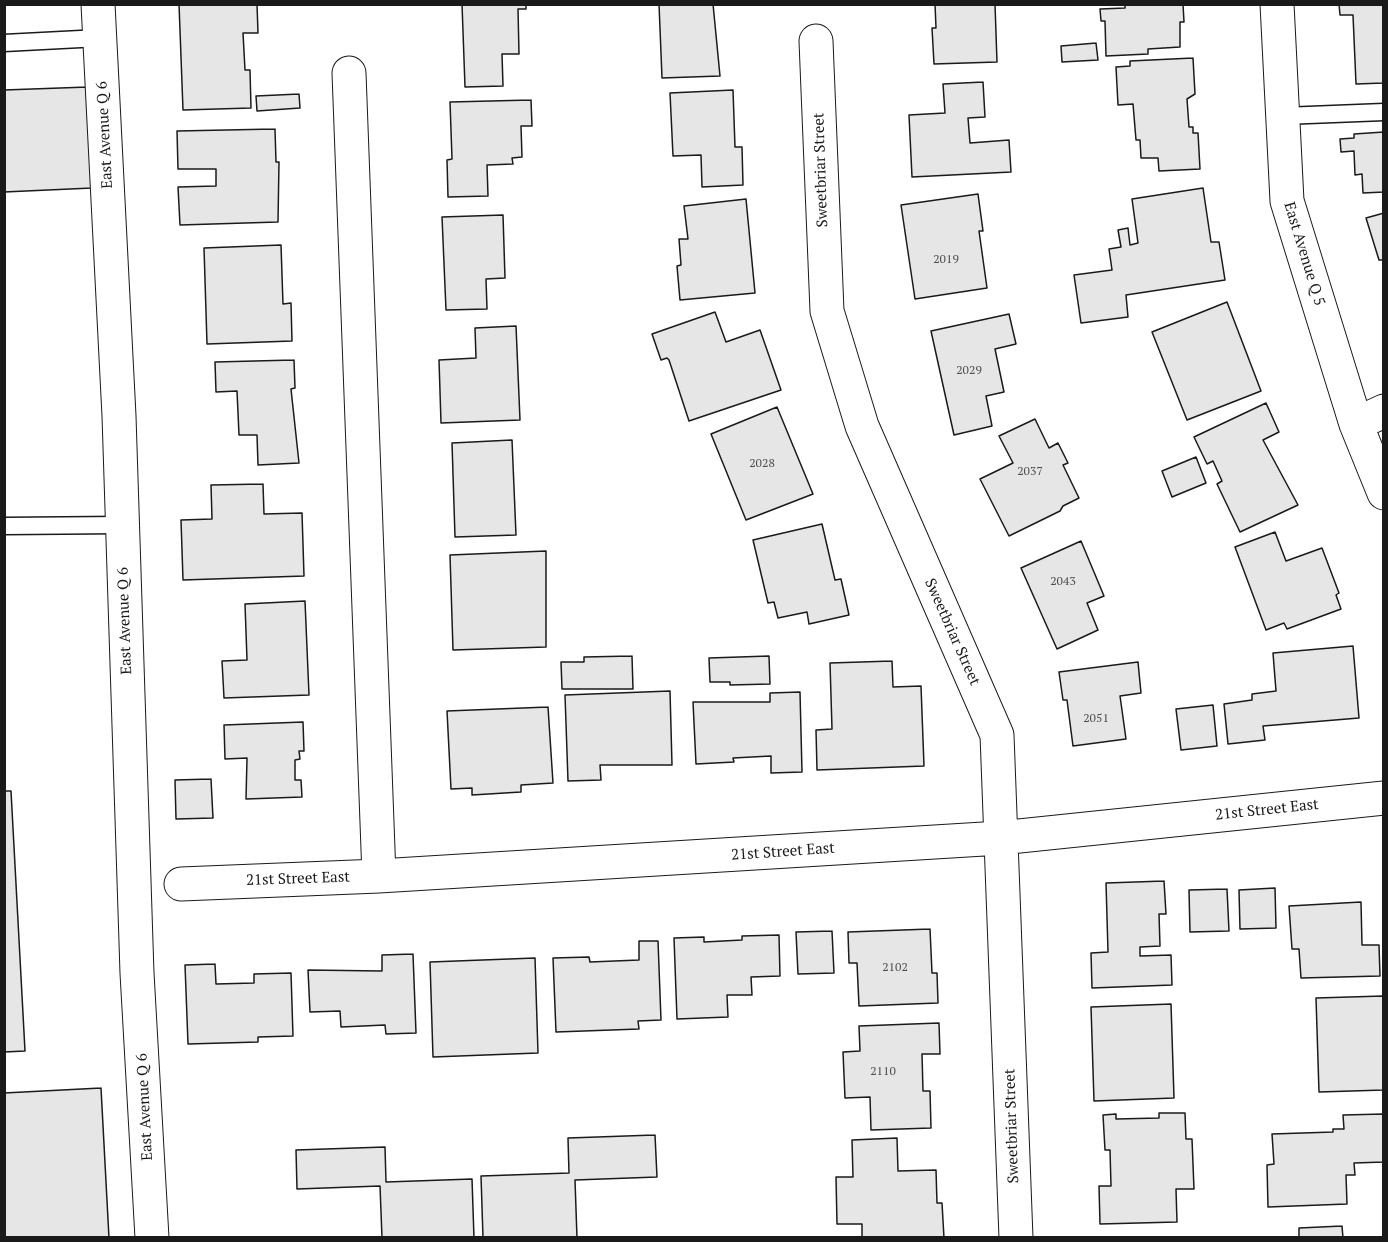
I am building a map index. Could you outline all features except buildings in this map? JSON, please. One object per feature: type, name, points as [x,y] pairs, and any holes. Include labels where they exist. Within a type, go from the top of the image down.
[{"type":"street","name":"East Avenue Q 6","points":[[98,4],[122,525],[137,973],[152,1238]]},
{"type":"street","name":"East Avenue Q 5","points":[[1277,4],[1287,201],[1370,418],[1383,493]]},
{"type":"street","name":"Sweetbriar Street","points":[[816,41],[827,311],[862,426],[998,735],[1016,1238]]},
{"type":"street","points":[[349,73],[379,876]]},
{"type":"street","name":"21st Street East","points":[[181,884],[379,876],[1000,838],[1383,798]]},
{"type":"lane","points":[[4,43],[100,39]]},
{"type":"lane","points":[[1283,116],[1383,112]]},
{"type":"lane","points":[[4,526],[122,525]]}]
